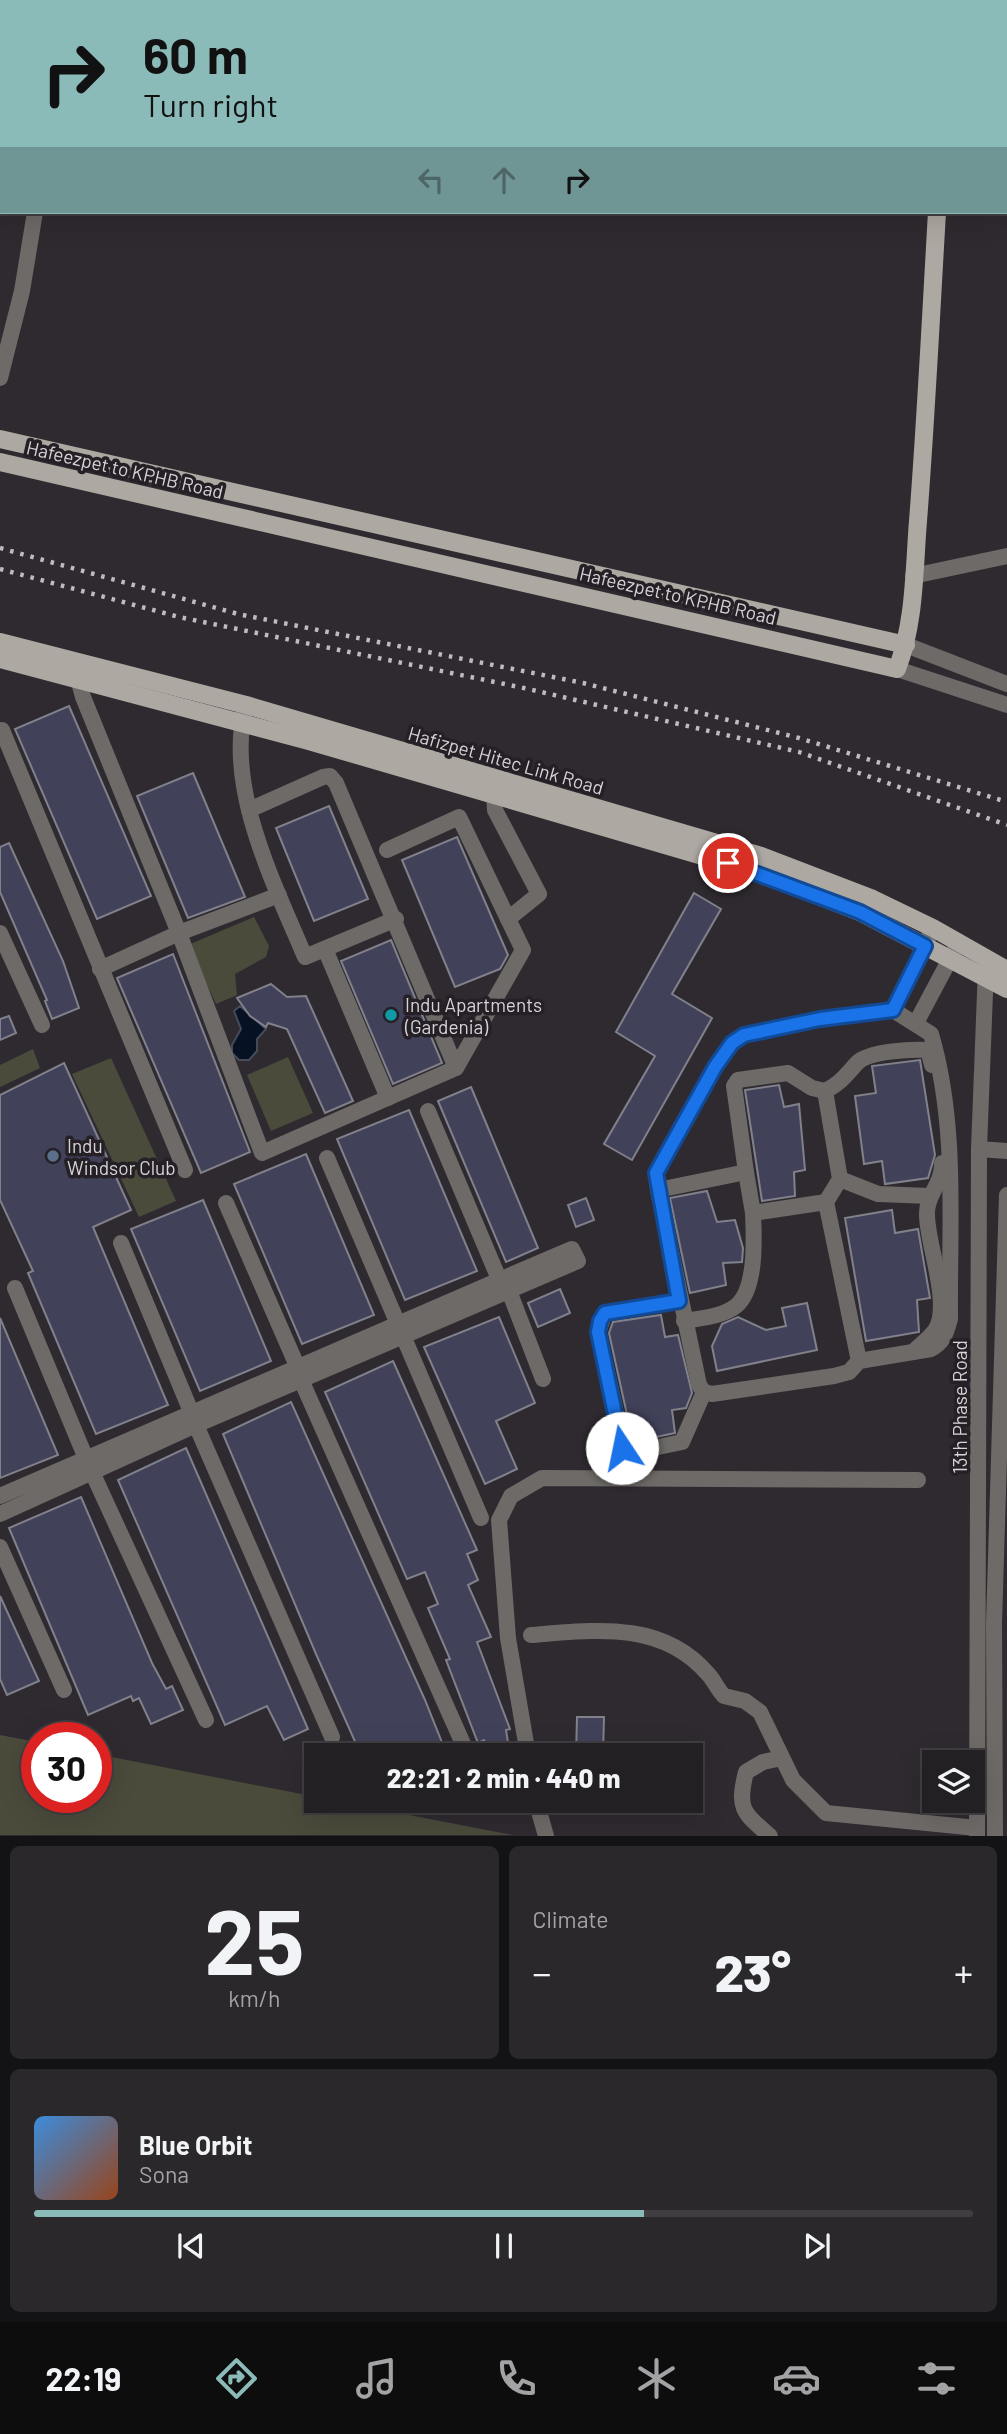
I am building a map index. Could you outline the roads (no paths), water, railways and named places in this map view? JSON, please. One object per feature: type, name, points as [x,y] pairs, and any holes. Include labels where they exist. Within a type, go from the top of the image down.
[{"type":"main road","points":[[897,669],[906,645],[913,576],[926,423],[937,214]]},
{"type":"main road","points":[[0,439],[906,645]]},
{"type":"main road","name":"Hafeezpet to KPHB Road","points":[[0,462],[897,669]]},
{"type":"main road","name":"Hafizpet Hitec Link Road","points":[[0,642],[246,705],[761,856],[873,899],[933,928],[1007,970]]},
{"type":"main road","points":[[0,659],[78,678],[494,794],[754,871],[860,912],[1007,989]]},
{"type":"street","points":[[0,378],[22,291],[35,214]]},
{"type":"street","points":[[913,576],[1007,556]]},
{"type":"street","points":[[906,645],[1007,684]]},
{"type":"street","points":[[897,669],[1007,705]]},
{"type":"street","points":[[78,678],[82,697],[179,933],[262,1153],[456,1068],[523,950],[459,817],[387,850]]},
{"type":"street","points":[[246,705],[241,723],[240,766],[250,810],[279,895],[305,957],[396,919]]},
{"type":"street","points":[[2,730],[185,1170]]},
{"type":"street","points":[[250,810],[330,776],[336,783],[396,919],[456,1068]]},
{"type":"street","points":[[494,794],[495,810],[539,894],[508,919]]},
{"type":"street","points":[[100,969],[179,933],[279,895]]},
{"type":"street","points":[[893,1010],[933,928]]},
{"type":"street","points":[[0,933],[42,1026]]},
{"type":"street","points":[[916,1023],[958,942]]},
{"type":"street","points":[[326,949],[388,1098]]},
{"type":"street","name":"13th Phase Road","points":[[977,1832],[981,1484],[979,1149],[986,958]]},
{"type":"street","points":[[893,1010],[931,1034],[950,1138],[950,1319],[939,1345],[859,1361],[849,1372],[834,1376],[712,1394],[704,1392],[699,1385],[679,1301],[656,1173],[715,1067],[732,1043],[744,1035],[820,1019],[893,1010]]},
{"type":"street","points":[[684,1321],[725,1312],[737,1306],[744,1296],[755,1248],[753,1213],[735,1081],[788,1073],[812,1088],[825,1091],[845,1080],[862,1059],[914,1049],[928,1050],[931,1057],[943,1170],[930,1196],[927,1216],[941,1315],[933,1334],[913,1352]]},
{"type":"street","points":[[825,1091],[839,1179],[825,1202],[859,1361]]},
{"type":"street","points":[[428,1111],[543,1379]]},
{"type":"street","points":[[979,1149],[1007,1151]]},
{"type":"street","points":[[327,1158],[481,1518]]},
{"type":"street","points":[[658,1190],[746,1172]]},
{"type":"street","points":[[839,1179],[878,1194],[930,1196]]},
{"type":"street","points":[[999,1830],[994,1623],[1007,1195]]},
{"type":"street","points":[[753,1213],[825,1202]]},
{"type":"street","points":[[226,1203],[463,1743]]},
{"type":"street","points":[[121,1243],[332,1737]]},
{"type":"street","points":[[0,1514],[90,1466],[504,1285]]},
{"type":"street","points":[[15,1288],[90,1466],[206,1720]]},
{"type":"street","points":[[679,1301],[605,1313],[600,1321],[598,1332],[625,1454],[682,1442],[704,1392]]},
{"type":"street","points":[[0,1496],[90,1466]]},
{"type":"street","points":[[526,1743],[508,1638],[499,1520],[511,1496],[528,1484],[542,1478],[918,1480]]},
{"type":"street","points":[[0,1547],[64,1690]]},
{"type":"street","points":[[531,1635],[593,1630],[636,1632],[660,1640],[687,1655],[709,1674],[724,1696],[745,1701],[760,1712],[793,1780],[826,1813],[977,1832]]},
{"type":"street","points":[[770,1836],[747,1816],[739,1799],[746,1772],[763,1762],[782,1758]]},
{"type":"street","points":[[539,1813],[546,1836]]},
{"type":"water","points":[[240,1006],[266,1029],[257,1039],[257,1051],[249,1060],[239,1060],[232,1053],[232,1045],[241,1029],[234,1011]]},
{"type":"railway","points":[[0,548],[238,614],[583,683],[799,738],[1007,802]]},
{"type":"railway","points":[[0,569],[179,617],[524,688],[799,752],[1007,825]]},
{"type":"place","name":"Indu Apartments (Gardenia)","points":[[391,1015]]},
{"type":"place","name":"Indu Windsor Club","points":[[53,1156]]}]
